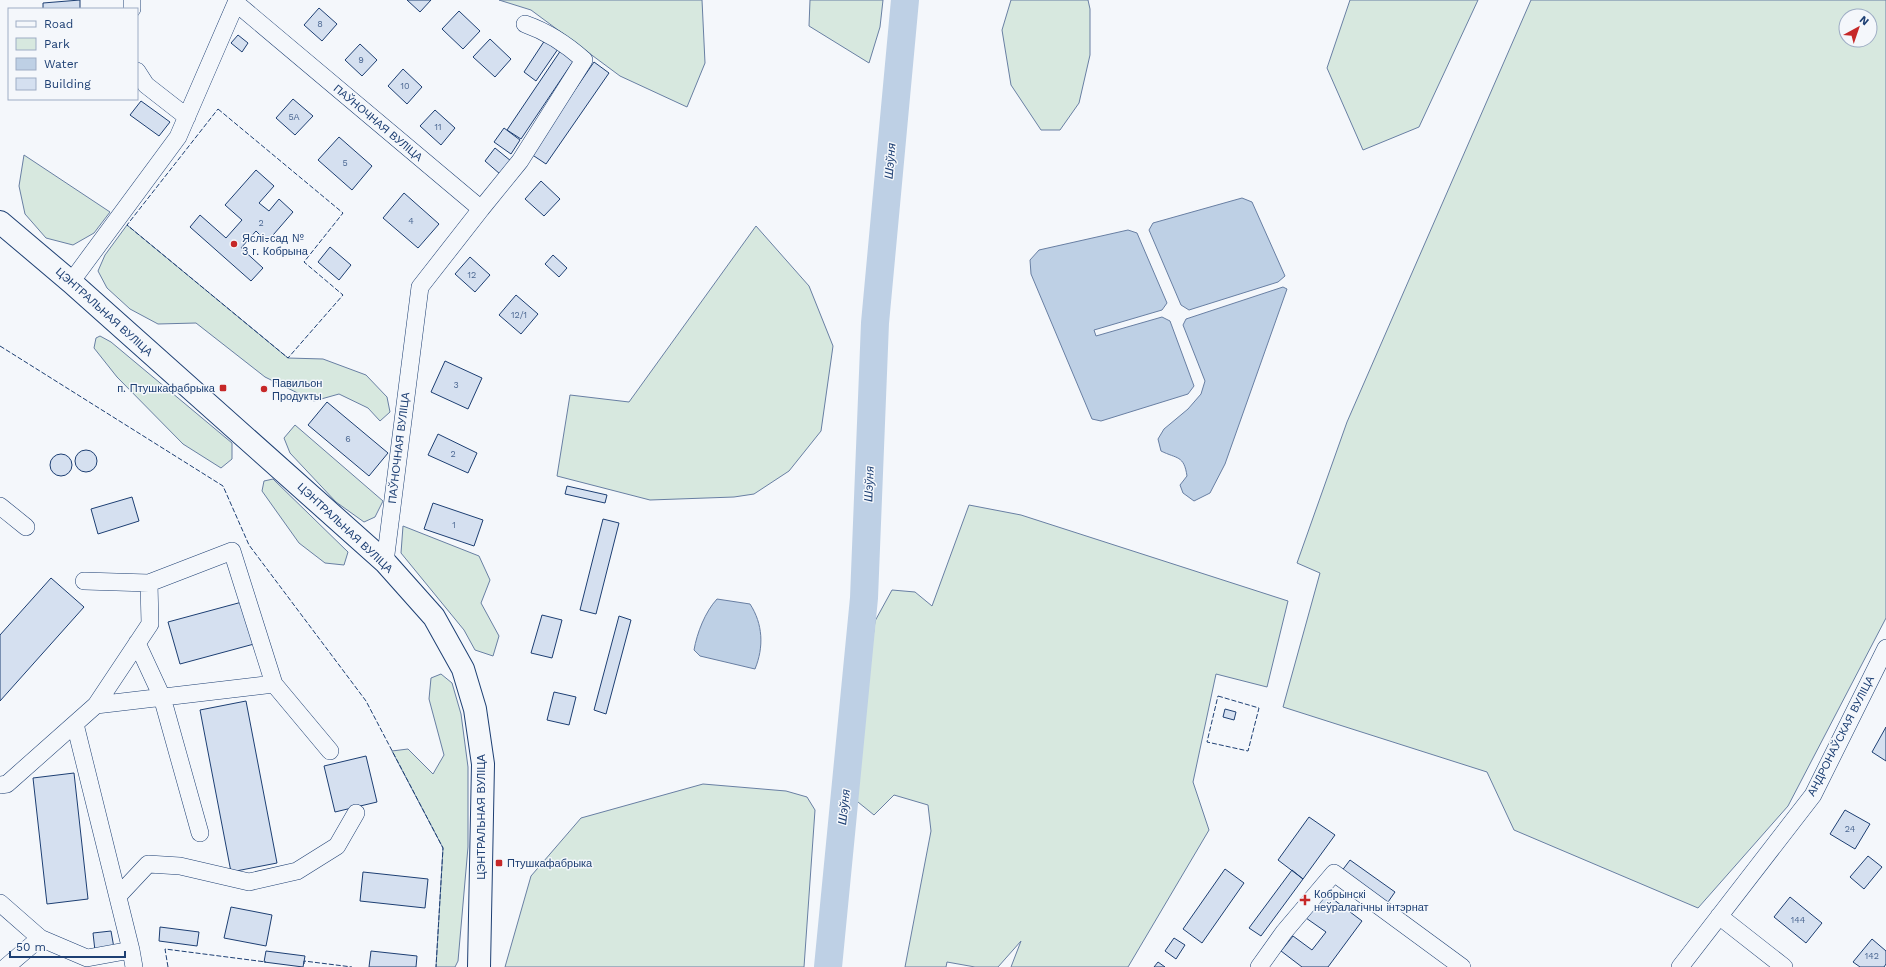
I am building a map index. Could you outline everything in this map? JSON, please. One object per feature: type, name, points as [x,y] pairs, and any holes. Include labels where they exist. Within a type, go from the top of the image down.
[{"type":"main road","name":"ЦЭНТРАЛЬНАЯ ВУЛІЦА","points":[[0,222],[71,282],[385,562],[434,617],[463,670],[475,709],[483,764],[479,967]]},
{"type":"street","name":"ПАЎНОЧНАЯ ВУЛІЦА","points":[[71,282],[178,137],[236,4],[481,209],[420,287],[385,562]]},
{"type":"street","points":[[481,209],[520,161],[584,60],[566,45],[540,29],[525,24]]},
{"type":"street","points":[[138,73],[146,85],[186,117]]},
{"type":"street","points":[[0,506],[26,528]]},
{"type":"street","points":[[84,581],[149,583],[232,551],[274,684],[330,751]]},
{"type":"street","points":[[0,785],[7,784],[96,705],[150,624],[149,583]]},
{"type":"street","points":[[137,643],[162,697],[200,833]]},
{"type":"street","name":"АНДРОНАЎСКАЯ ВУЛІЦА","points":[[1719,916],[1812,795],[1886,648]]},
{"type":"street","points":[[96,705],[274,684]]},
{"type":"street","points":[[75,724],[118,896],[134,967]]},
{"type":"street","points":[[118,896],[148,864],[180,866],[249,882],[297,872],[337,846],[356,813]]},
{"type":"street","points":[[1258,967],[1284,932],[1334,873],[1442,961],[1462,967]]},
{"type":"street","points":[[0,903],[40,938],[87,958],[131,950]]},
{"type":"street","points":[[1680,967],[1719,916],[1784,967]]},
{"type":"street","points":[[6,967],[40,938]]},
{"type":"green space","points":[[499,0],[702,0],[705,63],[687,107],[620,76],[531,10]]},
{"type":"green space","points":[[810,0],[883,0],[880,27],[869,63],[809,26]]},
{"type":"green space","points":[[1011,0],[1088,0],[1090,9],[1090,55],[1079,103],[1060,130],[1041,130],[1011,85],[1002,30]]},
{"type":"green space","points":[[1350,0],[1478,0],[1419,127],[1363,150],[1327,68]]},
{"type":"green space","points":[[1531,0],[1886,0],[1886,618],[1788,806],[1698,908],[1514,830],[1487,772],[1283,707],[1320,573],[1297,563],[1347,422]]},
{"type":"green space","points":[[24,155],[110,212],[94,233],[73,245],[46,238],[25,214],[19,186]]},
{"type":"green space","points":[[127,225],[288,358],[323,359],[366,375],[387,397],[390,412],[380,421],[368,408],[339,394],[314,401],[265,377],[196,323],[158,324],[130,309],[107,288],[98,271],[105,255]]},
{"type":"green space","points":[[756,226],[809,286],[833,346],[821,431],[789,471],[754,494],[734,497],[650,500],[557,476],[570,395],[629,402]]},
{"type":"green space","points":[[100,336],[111,342],[232,443],[232,459],[221,468],[183,444],[117,377],[94,348],[96,338]]},
{"type":"green space","points":[[295,425],[383,501],[375,517],[364,522],[336,502],[290,453],[284,438]]},
{"type":"green space","points":[[273,479],[348,552],[344,565],[325,563],[299,543],[262,491],[264,481]]},
{"type":"green space","points":[[969,505],[1021,515],[1288,601],[1267,687],[1216,674],[1193,782],[1209,830],[1128,967],[1011,967],[1021,941],[998,967],[975,967],[947,962],[946,967],[905,967],[931,831],[928,805],[894,795],[874,815],[853,798],[875,621],[892,590],[915,592],[932,606]]},
{"type":"green space","points":[[403,526],[479,556],[490,580],[481,603],[499,636],[493,656],[475,650],[464,630],[401,553]]},
{"type":"green space","points":[[441,674],[452,683],[461,714],[468,767],[468,847],[458,961],[455,967],[436,967],[443,848],[392,751],[408,749],[433,774],[444,755],[429,699],[431,678]]},
{"type":"green space","points":[[703,784],[786,791],[807,797],[815,810],[804,967],[505,967],[531,876],[581,818]]},
{"type":"water","points":[[1242,198],[1252,202],[1285,276],[1278,282],[1189,310],[1181,305],[1149,230],[1153,223]]},
{"type":"water","points":[[1128,230],[1137,233],[1167,303],[1162,310],[1094,330],[1096,336],[1162,317],[1170,321],[1194,386],[1188,394],[1101,421],[1092,419],[1031,274],[1030,260],[1039,250]]},
{"type":"water","points":[[1283,287],[1287,289],[1225,464],[1210,493],[1194,501],[1183,493],[1180,485],[1187,476],[1184,464],[1179,459],[1161,451],[1158,439],[1164,429],[1188,409],[1201,394],[1205,381],[1183,325],[1186,319]]},
{"type":"water","points":[[717,599],[750,604],[758,620],[761,636],[760,652],[755,669],[700,656],[694,650],[702,623]]},
{"type":"building","points":[[80,0],[80,8],[43,8],[43,3]]},
{"type":"building","points":[[407,0],[431,0],[420,12]]},
{"type":"building","points":[[319,8],[337,24],[322,41],[304,25]]},
{"type":"building","points":[[459,11],[480,31],[463,49],[442,29]]},
{"type":"building","points":[[238,35],[248,43],[242,52],[231,43]]},
{"type":"building","points":[[490,39],[511,59],[495,77],[473,57]]},
{"type":"building","points":[[545,40],[558,49],[536,81],[524,72]]},
{"type":"building","points":[[360,44],[377,60],[362,76],[345,60]]},
{"type":"building","points":[[561,50],[574,60],[521,139],[507,130]]},
{"type":"building","points":[[594,62],[609,73],[546,164],[531,154]]},
{"type":"building","points":[[403,69],[422,87],[407,104],[388,86]]},
{"type":"building","points":[[293,99],[313,116],[295,135],[276,118]]},
{"type":"building","points":[[141,101],[170,122],[159,136],[130,115]]},
{"type":"building","points":[[435,110],[455,128],[441,145],[420,126]]},
{"type":"building","points":[[504,128],[520,140],[511,154],[494,142]]},
{"type":"building","points":[[339,137],[372,166],[352,190],[318,160]]},
{"type":"building","points":[[495,148],[511,161],[500,174],[485,161]]},
{"type":"building","points":[[256,170],[274,186],[259,203],[269,211],[279,199],[293,212],[267,242],[256,231],[241,248],[263,268],[251,281],[190,227],[200,215],[226,238],[242,220],[225,205]]},
{"type":"building","points":[[541,181],[560,199],[544,216],[525,199]]},
{"type":"building","points":[[404,193],[439,224],[418,248],[383,218]]},
{"type":"building","points":[[330,247],[351,265],[339,280],[318,262]]},
{"type":"building","points":[[553,255],[567,268],[559,277],[545,264]]},
{"type":"building","points":[[470,257],[490,275],[475,292],[455,274]]},
{"type":"building","points":[[516,295],[538,314],[521,334],[499,315]]},
{"type":"building","points":[[445,361],[482,378],[468,409],[431,392]]},
{"type":"building","points":[[327,402],[388,453],[369,476],[308,425]]},
{"type":"building","points":[[438,434],[477,453],[468,473],[428,455]]},
{"type":"building","points":[[86,450],[94,453],[97,461],[94,469],[86,472],[78,469],[75,461],[78,453]]},
{"type":"building","points":[[61,454],[69,457],[72,465],[69,473],[61,476],[53,473],[50,465],[53,457]]},
{"type":"building","points":[[567,486],[607,495],[605,503],[565,494]]},
{"type":"building","points":[[132,497],[139,521],[98,534],[91,509]]},
{"type":"building","points":[[433,503],[483,520],[474,546],[424,529]]},
{"type":"building","points":[[603,519],[619,523],[596,614],[580,610]]},
{"type":"building","points":[[51,578],[84,607],[0,701],[0,635]]},
{"type":"building","points":[[242,602],[254,644],[180,664],[168,622]]},
{"type":"building","points":[[542,615],[562,620],[552,658],[531,653]]},
{"type":"building","points":[[619,616],[631,620],[606,714],[594,710]]},
{"type":"building","points":[[554,692],[576,697],[569,725],[547,720]]},
{"type":"building","points":[[246,701],[277,863],[231,872],[200,710]]},
{"type":"building","points":[[1225,709],[1236,712],[1234,720],[1223,717]]},
{"type":"building","points":[[1886,727],[1886,761],[1872,752]]},
{"type":"building","points":[[366,756],[377,802],[335,812],[324,766]]},
{"type":"building","points":[[74,773],[88,899],[47,904],[33,778]]},
{"type":"building","points":[[1845,810],[1870,824],[1855,849],[1830,834]]},
{"type":"building","points":[[1309,817],[1335,835],[1303,879],[1278,860]]},
{"type":"building","points":[[1868,856],[1882,867],[1864,889],[1850,877]]},
{"type":"building","points":[[1350,860],[1395,892],[1386,905],[1341,872]]},
{"type":"building","points":[[1225,869],[1244,883],[1202,943],[1183,929]]},
{"type":"building","points":[[1292,870],[1303,879],[1261,936],[1249,928]]},
{"type":"building","points":[[363,872],[428,879],[425,908],[360,901]]},
{"type":"building","points":[[1325,893],[1362,921],[1328,967],[1302,967],[1281,951],[1293,936],[1312,950],[1326,932],[1306,918]]},
{"type":"building","points":[[1790,897],[1822,923],[1806,943],[1774,917]]},
{"type":"building","points":[[231,907],[272,915],[266,946],[224,938]]},
{"type":"building","points":[[160,927],[199,932],[197,946],[159,941]]},
{"type":"building","points":[[111,931],[114,948],[95,951],[93,933]]},
{"type":"building","points":[[1174,938],[1185,945],[1176,959],[1165,951]]},
{"type":"building","points":[[1872,939],[1886,951],[1886,964],[1884,967],[1860,967],[1853,962]]},
{"type":"building","points":[[266,951],[305,956],[303,967],[264,962]]},
{"type":"building","points":[[371,951],[417,956],[416,967],[369,967]]},
{"type":"building","points":[[1158,962],[1165,967],[1154,967]]},
{"type":"waterway","name":"Шэўня","points":[[828,967],[864,598],[875,323],[905,0]]},
{"type":"fence","points":[[218,109],[343,213],[304,262],[343,295],[288,358],[127,225],[218,109]]},
{"type":"fence","points":[[0,346],[223,486],[249,545],[366,701],[443,848],[436,967]]},
{"type":"fence","points":[[1218,696],[1259,708],[1248,751],[1207,742],[1218,696]]},
{"type":"fence","points":[[168,967],[165,949],[266,962]]},
{"type":"fence","points":[[304,964],[304,961],[352,967]]},
{"type":"place","name":"Яслі-сад № 3 г. Кобрына","points":[[234,244]]},
{"type":"place","name":"п. Птушкафабрыка","points":[[223,388]]},
{"type":"place","name":"Павильон Продукты","points":[[264,389]]},
{"type":"place","name":"Птушкафабрыка","points":[[499,863]]},
{"type":"place","name":"Кобрынскі неўралагічны інтэрнат","points":[[1305,900]]}]
